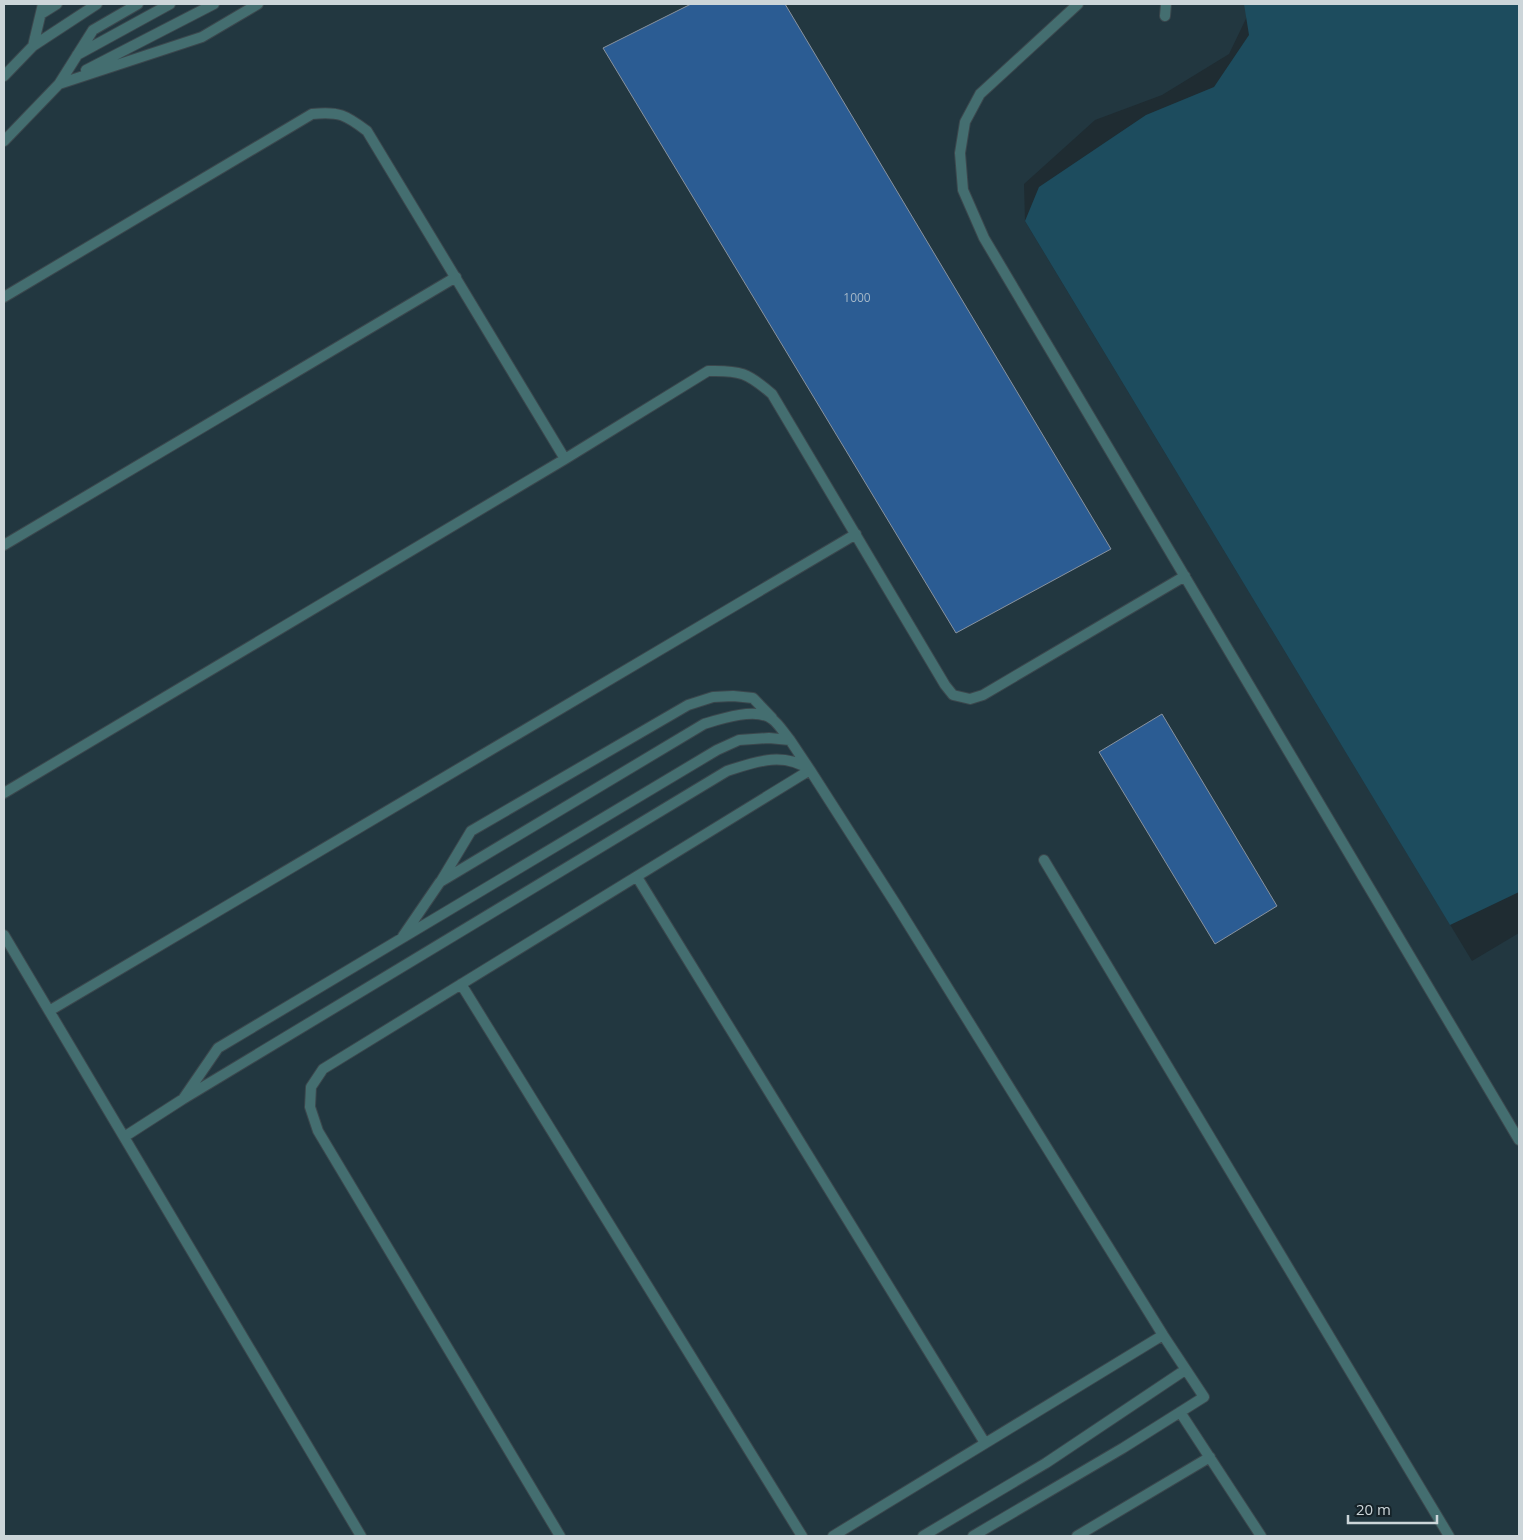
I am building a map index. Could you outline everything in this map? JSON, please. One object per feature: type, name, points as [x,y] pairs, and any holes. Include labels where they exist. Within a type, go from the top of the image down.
[{"type":"lane","points":[[33,46],[43,4]]},
{"type":"lane","points":[[41,14],[57,4]]},
{"type":"lane","points":[[4,76],[33,46],[97,4]]},
{"type":"lane","points":[[4,141],[59,84],[93,30],[138,4]]},
{"type":"lane","points":[[77,56],[170,4]]},
{"type":"lane","points":[[59,84],[214,4]]},
{"type":"lane","points":[[59,84],[202,38],[258,4]]},
{"type":"lane","points":[[1078,4],[980,94],[965,122],[960,153],[963,190],[984,238],[1519,1140]]},
{"type":"lane","points":[[1165,16],[1166,4]]},
{"type":"lane","points":[[4,297],[312,114],[331,112],[350,118],[368,131],[565,459]]},
{"type":"lane","points":[[4,545],[456,277]]},
{"type":"lane","points":[[4,793],[565,459],[708,371],[740,372],[754,378],[772,394],[945,685],[953,695],[970,699],[983,696],[1185,576]]},
{"type":"lane","points":[[49,1011],[856,534]]},
{"type":"lane","points":[[401,939],[440,882],[471,831],[688,705],[713,697],[753,698],[790,740],[810,770],[897,906],[1163,1335],[1204,1397],[1123,1448],[973,1536]]},
{"type":"lane","points":[[440,882],[704,724],[732,715],[758,714],[772,718]]},
{"type":"lane","points":[[183,1099],[218,1048],[717,750],[739,740],[769,738],[790,740]]},
{"type":"lane","points":[[124,1138],[183,1099],[727,771],[749,764],[776,759],[799,763],[810,770]]},
{"type":"lane","points":[[560,1536],[318,1131],[310,1107],[311,1086],[323,1069],[810,770]]},
{"type":"lane","points":[[1044,860],[1449,1536]]},
{"type":"lane","points":[[637,877],[985,1443]]},
{"type":"lane","points":[[4,935],[361,1536]]},
{"type":"lane","points":[[462,984],[802,1536]]},
{"type":"lane","points":[[833,1536],[1163,1335]]},
{"type":"lane","points":[[923,1536],[1046,1463],[1185,1370]]},
{"type":"lane","points":[[1180,1412],[1261,1536]]},
{"type":"lane","points":[[1077,1536],[1210,1457]]},
{"type":"shaded area","points":[[4,4],[1253,4],[1229,54],[1162,95],[1095,120],[1024,184],[1025,221],[1472,961],[1519,933],[1519,1536],[4,1536]]},
{"type":"shaded area","points":[[1244,4],[1519,4],[1519,892],[1450,925],[1025,221],[1039,187],[1146,115],[1214,87],[1249,35]]},
{"type":"building","points":[[691,4],[785,4],[1111,549],[956,633],[603,48]]},
{"type":"building","points":[[1162,714],[1277,906],[1215,944],[1099,752]]}]
